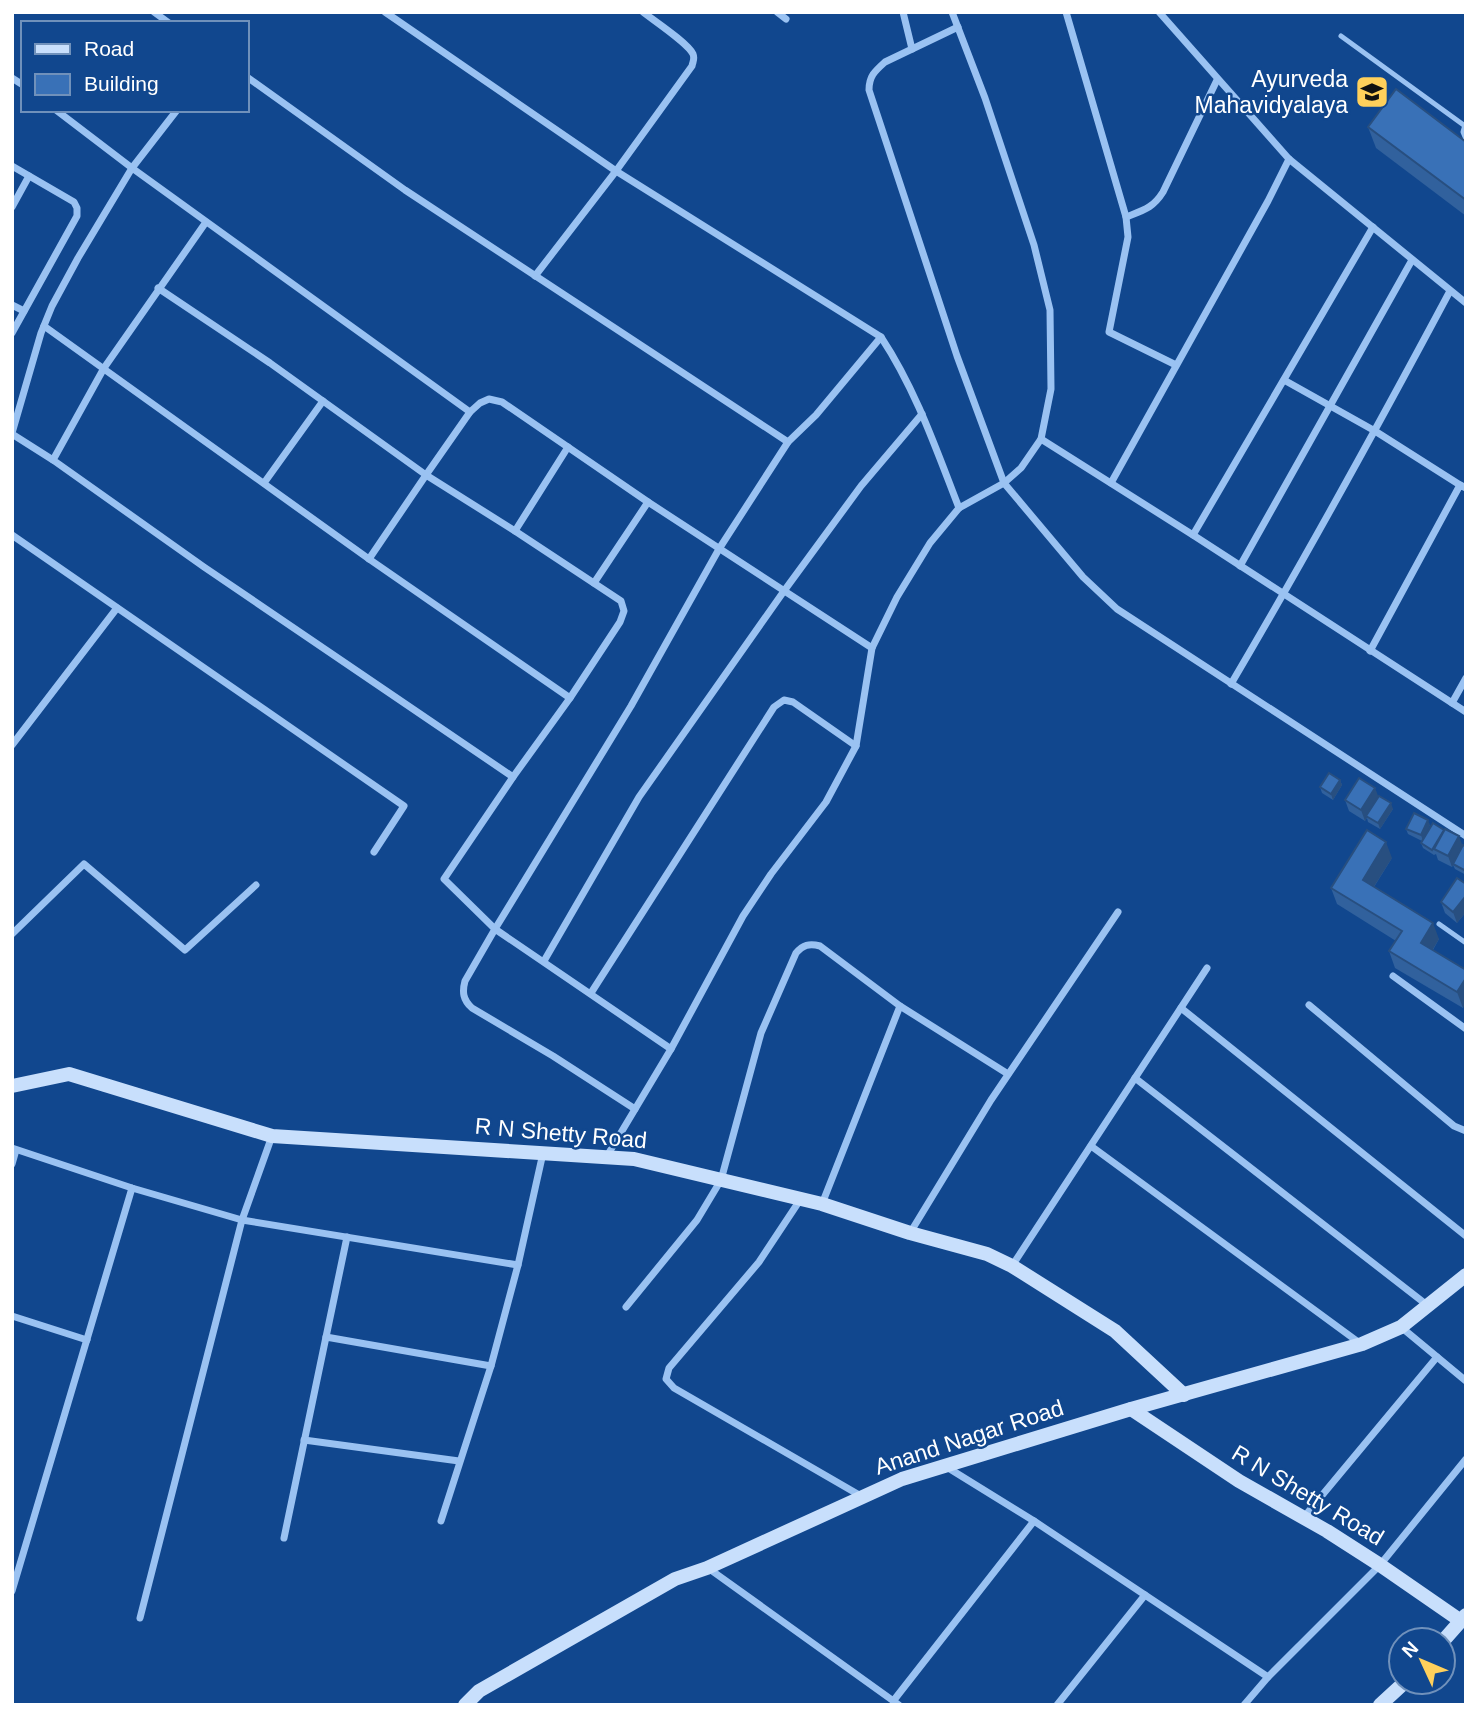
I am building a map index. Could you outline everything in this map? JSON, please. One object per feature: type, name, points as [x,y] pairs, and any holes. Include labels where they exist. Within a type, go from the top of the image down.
[{"type":"street","points":[[385,12],[616,171],[881,337],[897,361],[922,414],[959,508]]},
{"type":"street","points":[[535,276],[692,66],[692,52],[643,12]]},
{"type":"street","points":[[777,12],[786,19]]},
{"type":"street","points":[[903,12],[912,49]]},
{"type":"street","points":[[607,1157],[671,1049],[743,916],[826,802],[856,746],[872,648],[897,597],[930,543],[959,508],[1004,483],[1021,468],[1041,439],[1051,389],[1050,310],[1034,245],[985,98],[952,12]]},
{"type":"street","points":[[1066,12],[1126,217],[1128,237],[1109,332],[1176,365]]},
{"type":"street","points":[[1159,12],[1289,159],[1466,303]]},
{"type":"street","points":[[958,27],[885,62],[869,80],[869,90],[957,356],[1004,483],[1083,577],[1117,609],[1466,836]]},
{"type":"street","points":[[248,78],[405,190],[788,442]]},
{"type":"street","points":[[1126,217],[1147,209],[1163,192],[1217,80]]},
{"type":"street","points":[[59,112],[132,169],[470,412]]},
{"type":"street","points":[[175,112],[132,169],[52,306],[12,434],[513,777]]},
{"type":"street","points":[[1111,483],[1289,159]]},
{"type":"street","points":[[12,166],[74,202],[77,208],[77,216],[12,333]]},
{"type":"street","points":[[12,207],[29,176]]},
{"type":"street","points":[[52,460],[104,368],[206,222]]},
{"type":"street","points":[[1193,535],[1373,227]]},
{"type":"street","points":[[1240,566],[1412,260]]},
{"type":"street","points":[[158,288],[271,363],[426,475],[621,601],[624,611],[620,622],[444,878],[495,929],[671,1049]]},
{"type":"street","points":[[1231,684],[1284,595],[1450,291]]},
{"type":"street","points":[[12,305],[24,311]]},
{"type":"street","points":[[44,326],[369,559],[570,698]]},
{"type":"street","points":[[635,1109],[467,1003],[463,989],[465,981],[631,706],[719,549],[788,442],[816,415],[881,337]]},
{"type":"street","points":[[1284,380],[1375,431],[1463,486],[1370,651]]},
{"type":"street","points":[[369,559],[470,412],[489,399],[502,402],[648,502],[872,648]]},
{"type":"street","points":[[264,483],[323,401]]},
{"type":"street","points":[[544,961],[639,797],[861,486],[922,414]]},
{"type":"street","points":[[1041,439],[1466,712]]},
{"type":"street","points":[[514,531],[568,447]]},
{"type":"street","points":[[594,583],[648,502]]},
{"type":"street","points":[[12,535],[404,806],[374,852]]},
{"type":"street","points":[[12,745],[117,608]]},
{"type":"street","points":[[1452,703],[1466,678]]},
{"type":"street","points":[[591,993],[774,707],[784,700],[793,702],[856,746]]},
{"type":"street","points":[[12,934],[84,864],[185,950],[256,885]]},
{"type":"street","points":[[910,1233],[1008,1074],[1118,912]]},
{"type":"street","points":[[626,1307],[697,1220],[721,1180],[761,1033],[796,953],[803,946],[820,946],[900,1006],[1008,1074]]},
{"type":"street","points":[[1012,1266],[1207,968]]},
{"type":"street","points":[[1393,976],[1466,1029]]},
{"type":"street","points":[[1309,1005],[1454,1126],[1466,1131]]},
{"type":"street","points":[[822,1204],[900,1006]]},
{"type":"street","points":[[1181,1008],[1466,1237]]},
{"type":"street","name":"R N Shetty Road","points":[[12,1086],[69,1074],[272,1136],[634,1159],[822,1204],[910,1233],[987,1254],[1012,1266],[1115,1331],[1184,1395]]},
{"type":"street","points":[[1135,1078],[1428,1306]]},
{"type":"street","points":[[141,1618],[242,1220],[272,1136]]},
{"type":"street","points":[[1091,1146],[1363,1345]]},
{"type":"street","points":[[12,1164],[14,1149],[132,1188],[242,1220],[518,1265]]},
{"type":"street","points":[[441,1521],[491,1366],[544,1153]]},
{"type":"street","points":[[12,1591],[132,1188]]},
{"type":"street","points":[[800,1199],[759,1262],[669,1368],[666,1379],[674,1388],[863,1497]]},
{"type":"street","points":[[284,1538],[346,1237]]},
{"type":"street","name":"Anand Nagar Road","points":[[465,1705],[479,1691],[675,1579],[707,1568],[902,1479],[1131,1409],[1363,1345],[1401,1327],[1466,1275]]},
{"type":"street","points":[[12,1316],[87,1340]]},
{"type":"street","points":[[1401,1327],[1466,1381]]},
{"type":"street","points":[[326,1337],[491,1366]]},
{"type":"street","points":[[1304,1517],[1437,1357]]},
{"type":"street","name":"R N Shetty Road","points":[[1131,1409],[1239,1480],[1304,1517],[1464,1618]]},
{"type":"street","points":[[304,1440],[459,1461]]},
{"type":"street","points":[[1244,1705],[1268,1677],[1380,1565],[1466,1459]]},
{"type":"street","points":[[944,1465],[1034,1521],[1268,1677]]},
{"type":"street","points":[[707,1568],[897,1702],[1034,1521]]},
{"type":"street","points":[[1057,1705],[1145,1595]]},
{"type":"lane","points":[[1341,36],[1465,125],[1463,132],[1466,139]]},
{"type":"lane","points":[[1439,923],[1466,943]]},
{"type":"building","points":[[1396,89],[1466,142],[1466,200],[1368,127]]},
{"type":"building","points":[[1329,773],[1340,780],[1331,794],[1320,787]]},
{"type":"building","points":[[1359,778],[1375,788],[1361,810],[1345,800]]},
{"type":"building","points":[[1379,796],[1391,803],[1378,823],[1366,816]]},
{"type":"building","points":[[1414,813],[1428,820],[1421,835],[1406,829]]},
{"type":"building","points":[[1433,823],[1444,830],[1432,850],[1421,843]]},
{"type":"building","points":[[1445,829],[1459,836],[1448,856],[1434,849]]},
{"type":"building","points":[[1367,830],[1386,842],[1363,880],[1433,923],[1421,943],[1466,970],[1466,978],[1457,992],[1389,951],[1402,931],[1331,888]]},
{"type":"building","points":[[1463,845],[1466,847],[1464,870],[1453,864]]},
{"type":"building","points":[[1457,878],[1466,884],[1466,898],[1453,912],[1441,902]]},
{"type":"place","name":"Ayurveda Mahavidyalaya","points":[[1372,92]]}]
